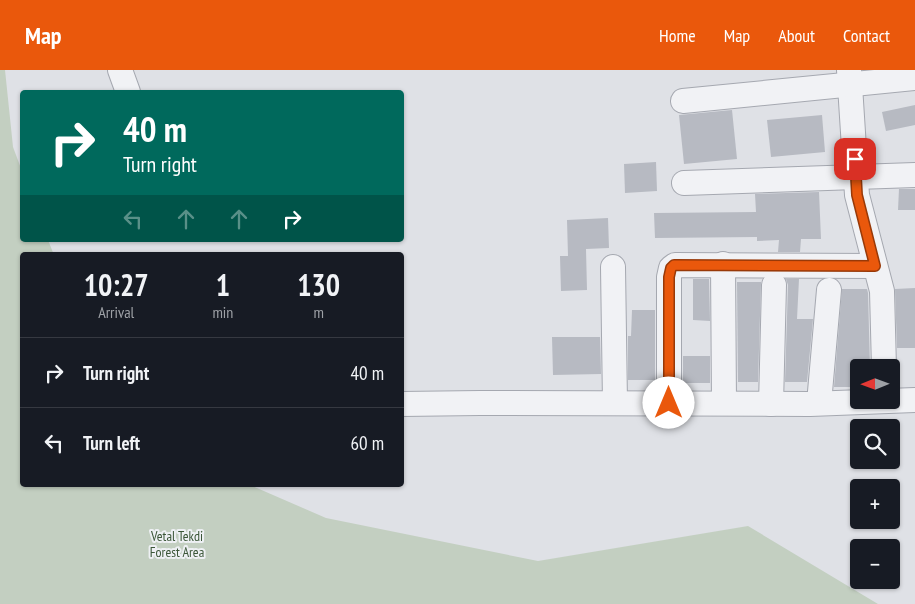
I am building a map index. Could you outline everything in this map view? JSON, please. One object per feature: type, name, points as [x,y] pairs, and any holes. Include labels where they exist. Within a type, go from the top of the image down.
[{"type":"street","points":[[120,70],[127,90]]},
{"type":"street","points":[[683,101],[850,78],[915,78]]},
{"type":"street","points":[[850,78],[857,195],[882,291],[884,359]]},
{"type":"street","points":[[684,184],[915,175]]},
{"type":"street","points":[[724,264],[724,403]]},
{"type":"street","points":[[669,403],[669,277],[671,268],[674,265],[875,266]]},
{"type":"street","points":[[613,267],[615,403]]},
{"type":"street","points":[[771,404],[774,285]]},
{"type":"street","points":[[819,403],[828,290]]},
{"type":"street","points":[[900,400],[915,400]]},
{"type":"street","points":[[404,404],[771,404],[850,402]]},
{"type":"green space","name":"Vetal Tekdi Forest Area","points":[[0,70],[5,70],[13,147],[20,166],[20,242],[49,242],[53,252],[20,252],[20,487],[255,487],[326,518],[538,561],[748,526],[850,587],[850,589],[878,604],[0,604]]},
{"type":"building","points":[[915,105],[915,125],[886,131],[882,112]]},
{"type":"building","points":[[732,110],[737,159],[684,164],[679,115]]},
{"type":"building","points":[[822,115],[825,152],[771,157],[767,120]]},
{"type":"building","points":[[656,162],[657,191],[625,193],[624,164]]},
{"type":"building","points":[[899,189],[915,189],[915,210],[898,210]]},
{"type":"building","points":[[819,192],[821,239],[801,239],[800,252],[778,252],[779,240],[757,241],[757,237],[655,238],[654,213],[756,212],[755,194]]},
{"type":"building","points":[[608,218],[609,248],[586,249],[587,290],[561,291],[560,256],[568,256],[567,220]]},
{"type":"building","points":[[693,279],[709,279],[710,321],[693,320]]},
{"type":"building","points":[[786,279],[799,279],[797,319],[813,319],[807,382],[785,382],[788,285]]},
{"type":"building","points":[[737,282],[761,282],[758,382],[738,382]]},
{"type":"building","points":[[915,288],[915,348],[897,348],[895,289]]},
{"type":"building","points":[[842,289],[867,289],[870,359],[850,359],[850,387],[834,387]]},
{"type":"building","points":[[632,310],[655,310],[655,380],[628,380],[628,336],[631,336]]},
{"type":"building","points":[[552,337],[600,337],[601,374],[553,375]]},
{"type":"building","points":[[683,356],[710,356],[710,383],[683,383]]},
{"type":"route","points":[[669,403],[669,273],[674,265],[875,266],[857,195],[855,159]]}]
